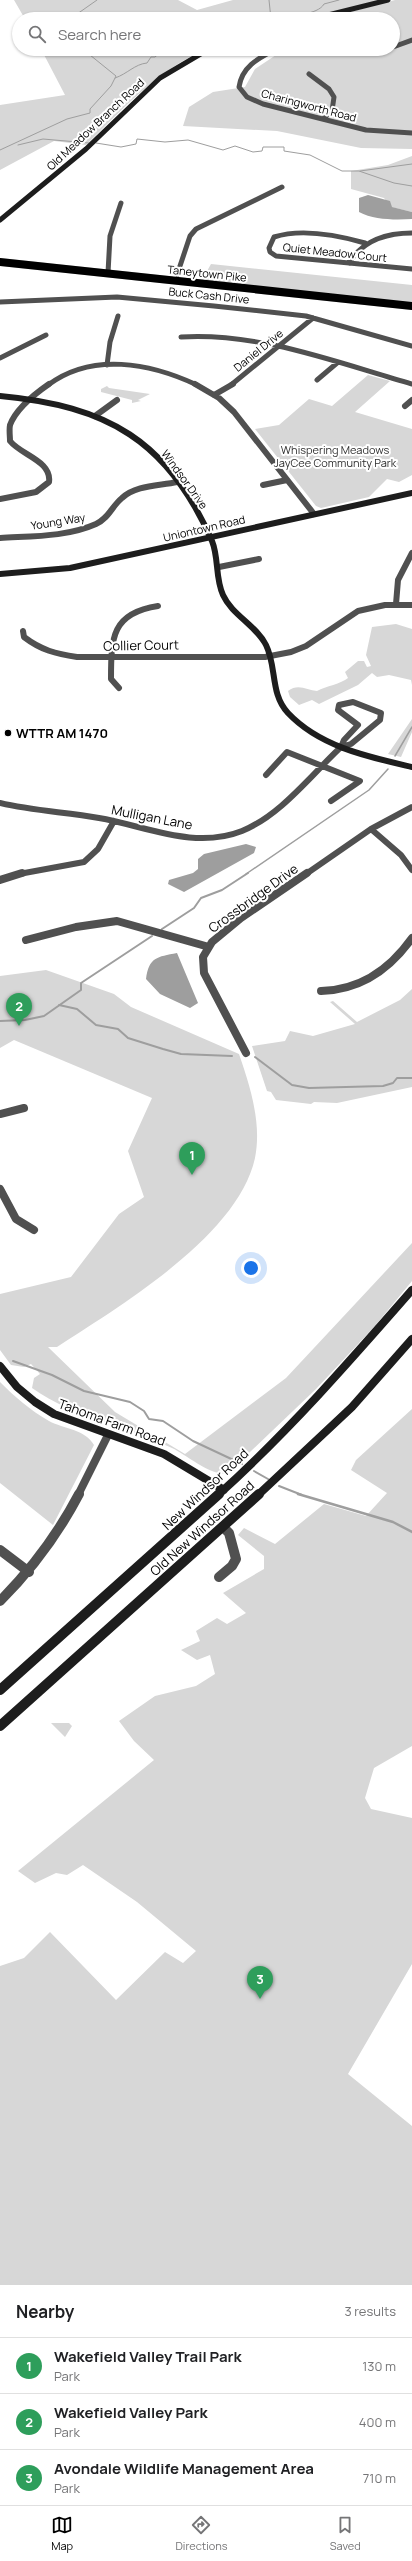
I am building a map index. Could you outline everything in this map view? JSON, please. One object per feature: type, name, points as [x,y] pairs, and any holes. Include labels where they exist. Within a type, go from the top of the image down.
[{"type":"highway","name":"Taneytown Pike","points":[[0,262],[412,306]]},
{"type":"street","points":[[340,12],[388,0]]},
{"type":"street","points":[[400,44],[412,40]]},
{"type":"street","name":"Old Meadow Branch Road","points":[[0,220],[86,149],[160,78],[197,56]]},
{"type":"street","name":"Charingworth Road","points":[[265,56],[249,66],[240,82],[240,90],[247,97],[263,104],[366,130],[412,133]]},
{"type":"street","points":[[309,74],[329,89],[334,97],[332,111],[323,119]]},
{"type":"street","points":[[175,281],[190,236],[196,229],[282,187]]},
{"type":"street","points":[[108,273],[110,236],[120,203]]},
{"type":"street","points":[[349,263],[354,252],[365,243],[395,234],[412,232]]},
{"type":"street","name":"Quiet Meadow Court","points":[[365,243],[353,239],[289,233],[274,237],[268,248],[270,252],[276,256],[412,270]]},
{"type":"street","name":"Buck Cash Drive","points":[[0,302],[127,297],[313,318],[412,346]]},
{"type":"street","points":[[107,365],[110,342],[118,316]]},
{"type":"street","name":"Daniel Drive","points":[[214,395],[230,386],[313,318]]},
{"type":"street","points":[[0,358],[46,335]]},
{"type":"street","points":[[181,337],[197,336],[279,346],[412,384]]},
{"type":"street","points":[[317,380],[337,363]]},
{"type":"street","points":[[0,499],[33,494],[44,487],[49,479],[47,468],[14,446],[8,436],[12,422],[32,401],[61,375],[80,369],[107,365],[135,366],[160,372],[214,395],[234,412],[314,514]]},
{"type":"street","name":"Windsor Drive","points":[[0,396],[32,401],[95,416],[122,428],[140,440],[177,482],[197,509],[210,537],[219,567],[220,582],[225,597],[240,617],[261,637],[270,657],[272,684],[283,707],[308,729],[341,747],[412,767]]},
{"type":"street","points":[[95,416],[117,400]]},
{"type":"street","points":[[405,406],[412,400]]},
{"type":"street","points":[[263,485],[287,480]]},
{"type":"street","name":"Young Way","points":[[0,538],[49,535],[90,527],[105,519],[123,496],[177,482]]},
{"type":"street","name":"Uniontown Road","points":[[0,574],[70,568],[412,494]]},
{"type":"street","points":[[396,604],[398,580],[412,553]]},
{"type":"street","points":[[219,567],[259,559]]},
{"type":"street","name":"Collier Court","points":[[23,631],[24,637],[29,643],[45,650],[73,656],[112,659],[170,656],[270,657],[309,645],[356,612],[369,607],[396,604],[412,605]]},
{"type":"street","points":[[118,688],[111,679],[114,634],[123,618],[136,610],[158,606]]},
{"type":"street","points":[[353,702],[381,713],[382,718],[352,744],[341,747],[344,740],[358,725],[338,710],[339,705],[353,702]]},
{"type":"street","name":"Mulligan Lane","points":[[0,803],[36,811],[114,821],[182,837],[206,838],[234,834],[250,827],[264,817],[341,747]]},
{"type":"street","points":[[266,775],[286,752],[360,781],[331,801]]},
{"type":"street","name":"Crossbridge Drive","points":[[246,1053],[204,973],[203,957],[209,947],[218,936],[241,918],[371,829],[412,807]]},
{"type":"street","points":[[0,880],[28,870],[72,866],[86,861],[98,851],[114,821]]},
{"type":"street","points":[[371,829],[401,854],[412,870]]},
{"type":"street","points":[[26,940],[83,925],[117,921],[209,947]]},
{"type":"street","points":[[321,990],[344,990],[367,979],[397,958],[412,938]]},
{"type":"street","points":[[0,1114],[24,1108]]},
{"type":"street","points":[[0,1189],[16,1221],[24,1227],[34,1230]]},
{"type":"street","name":"New Windsor Road","points":[[0,1690],[224,1490],[313,1402],[412,1290]]},
{"type":"street","name":"Old New Windsor Road","points":[[0,1726],[327,1432],[412,1339]]},
{"type":"street","name":"Tahoma Farm Road","points":[[0,1366],[19,1392],[50,1414],[75,1425],[164,1454],[224,1490]]},
{"type":"street","points":[[0,1601],[29,1572],[67,1519],[108,1435]]},
{"type":"street","points":[[219,1577],[232,1566],[236,1560],[229,1533],[223,1527]]},
{"type":"street","points":[[0,1550],[29,1572]]},
{"type":"green space","points":[[14,0],[178,0],[197,10],[233,0],[381,0],[334,12],[21,12]]},
{"type":"green space","points":[[395,0],[412,0],[412,149],[361,148],[277,131],[183,126],[189,107],[213,92],[245,87],[255,69],[274,56],[400,56],[400,12],[350,12]]},
{"type":"green space","points":[[45,56],[193,56],[172,68],[142,91],[86,145],[54,141],[0,170],[0,105],[65,95]]},
{"type":"green space","points":[[412,156],[412,212],[391,207],[384,198],[351,189],[351,171],[388,165]]},
{"type":"green space","points":[[211,264],[412,285],[412,303],[201,282]]},
{"type":"green space","name":"Whispering Meadows JayCee Community Park","points":[[368,375],[390,381],[355,412],[412,429],[412,475],[399,482],[387,479],[369,497],[321,508],[316,506],[255,429],[279,425],[309,399],[332,406]]},
{"type":"green space","points":[[107,386],[109,388],[150,394],[138,400],[141,401],[132,403],[132,400],[101,392],[101,389]]},
{"type":"green space","points":[[396,624],[412,629],[412,685],[411,680],[389,675],[377,677],[372,673],[358,685],[319,704],[312,700],[299,705],[290,697],[288,691],[295,687],[317,691],[345,680],[348,678],[345,672],[358,661],[364,661],[367,667],[371,666],[366,655],[372,627]]},
{"type":"green space","points":[[412,719],[412,732],[401,757],[388,754]]},
{"type":"green space","points":[[46,970],[114,994],[131,1007],[239,1054],[254,1105],[257,1131],[255,1158],[244,1187],[226,1215],[201,1241],[143,1290],[57,1347],[48,1347],[115,1412],[185,1454],[286,1378],[412,1243],[412,1281],[374,1327],[316,1389],[228,1473],[222,1474],[215,1472],[200,1465],[178,1451],[154,1440],[83,1415],[49,1399],[32,1388],[34,1378],[40,1374],[31,1364],[24,1367],[11,1365],[0,1350],[0,1294],[71,1277],[119,1214],[144,1197],[128,1151],[152,1098],[14,1040],[0,1048],[0,976]]},
{"type":"green space","points":[[412,989],[412,1087],[337,1103],[314,1102],[311,1104],[276,1100],[271,1092],[267,1091],[252,1046],[285,1041],[290,1031],[313,1036],[355,1024],[330,1002],[333,1001],[357,1022],[400,1000]]},
{"type":"green space","points":[[0,1382],[35,1412],[55,1424],[80,1432],[94,1445],[53,1525],[0,1483]]},
{"type":"green space","points":[[412,1409],[412,1746],[374,1768],[365,1798],[371,1809],[412,1818],[412,1964],[348,2074],[412,2126],[412,2285],[0,2285],[0,1966],[24,1958],[50,1932],[116,2000],[165,1952],[183,1963],[196,1951],[137,1902],[83,1865],[67,1875],[56,1873],[35,1883],[18,1871],[154,1760],[134,1741],[119,1721],[155,1696],[196,1686],[215,1674],[210,1655],[197,1660],[181,1650],[200,1641],[196,1631],[217,1618],[227,1624],[246,1613],[223,1593],[264,1569],[264,1556],[238,1535],[244,1528],[275,1544],[324,1504],[366,1516],[387,1493],[351,1470],[356,1460]]},
{"type":"green space","points":[[51,1723],[69,1723],[72,1726],[65,1737]]},
{"type":"shaded area","points":[[368,195],[390,201],[392,207],[412,212],[412,219],[378,218],[359,212],[359,198]]},
{"type":"shaded area","points":[[246,844],[256,847],[254,853],[184,892],[168,884],[169,880],[193,873],[198,869],[198,859],[204,854]]},
{"type":"shaded area","points":[[177,953],[198,1003],[190,1008],[160,994],[146,979],[149,966],[155,959]]},
{"type":"waterway","points":[[80,12],[97,0]]},
{"type":"waterway","points":[[269,0],[270,12]]},
{"type":"waterway","points":[[313,12],[321,8],[324,4],[339,0]]},
{"type":"waterway","points":[[91,56],[116,76],[115,78]]},
{"type":"waterway","points":[[115,78],[139,65],[147,63],[151,57],[156,56]]},
{"type":"waterway","points":[[0,150],[67,119],[90,113],[90,109],[111,86],[115,78]]},
{"type":"waterway","points":[[18,145],[43,139],[89,143]]},
{"type":"waterway","points":[[96,143],[121,147],[136,144],[137,139],[165,142],[188,140],[223,150],[235,146],[253,152],[262,151],[263,147],[284,147],[284,151],[310,155],[342,171],[359,171],[394,183],[412,186]]},
{"type":"waterway","points":[[360,171],[412,164]]},
{"type":"waterway","points":[[395,756],[412,727]]},
{"type":"waterway","points":[[246,874],[369,790],[388,769]]},
{"type":"waterway","points":[[162,929],[194,908],[201,898],[222,890],[248,873]]},
{"type":"waterway","points":[[59,1005],[81,990],[81,983],[152,936]]},
{"type":"waterway","points":[[0,1021],[25,1020],[44,1016],[59,1005]]},
{"type":"waterway","points":[[59,1005],[77,1009],[96,1025],[118,1029],[128,1038],[163,1049],[181,1054],[232,1056]]},
{"type":"waterway","points":[[255,1057],[292,1085],[309,1088],[383,1086],[393,1083],[397,1078],[412,1078]]},
{"type":"waterway","points":[[13,1361],[52,1375],[84,1391],[130,1402],[144,1411],[149,1419],[163,1421],[193,1441],[242,1464]]},
{"type":"waterway","points":[[254,1471],[268,1479]]},
{"type":"waterway","points":[[279,1486],[302,1495]]},
{"type":"waterway","points":[[298,1494],[393,1522],[412,1532]]},
{"type":"place","name":"WTTR AM 1470","points":[[8,733]]},
{"type":"place","name":"Wakefield Valley Park","points":[[19,1026]]},
{"type":"place","name":"Wakefield Valley Trail Park","points":[[192,1175]]},
{"type":"place","name":"Avondale Wildlife Management Area","points":[[260,1999]]}]
